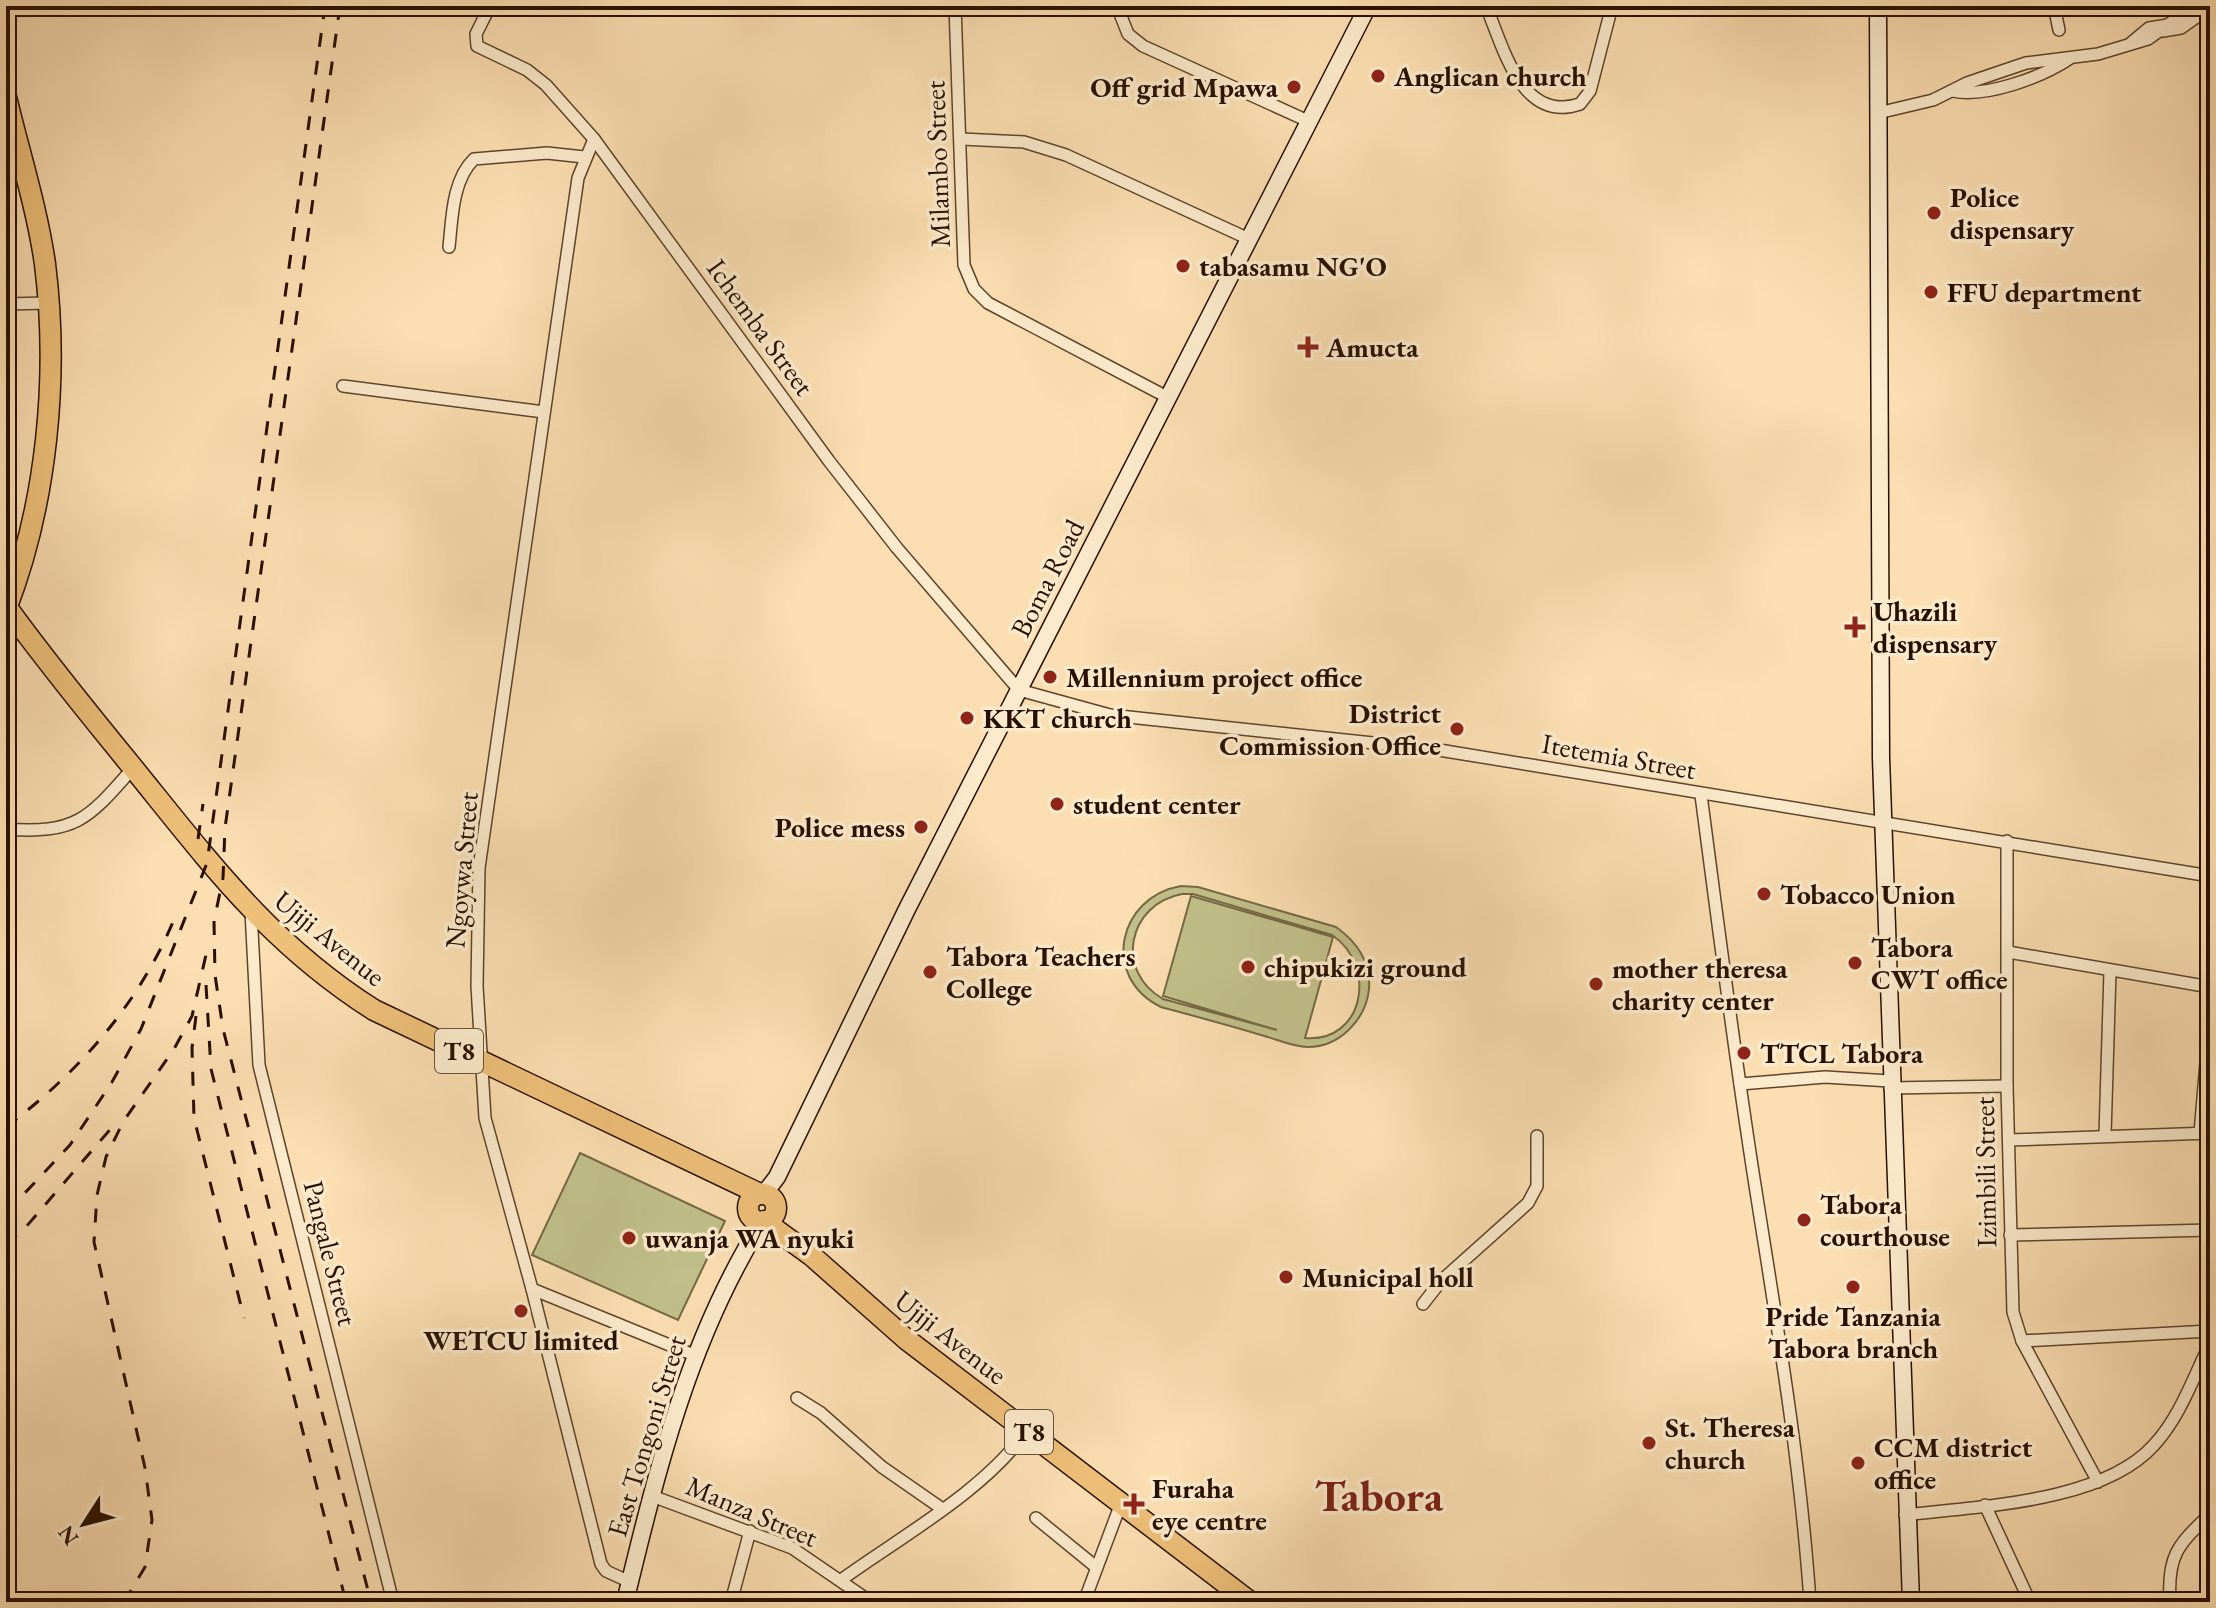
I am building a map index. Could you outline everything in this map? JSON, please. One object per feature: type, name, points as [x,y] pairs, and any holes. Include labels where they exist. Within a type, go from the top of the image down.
[{"type":"highway","points":[[6,97],[39,233],[48,303],[49,390],[39,483],[28,543],[6,607]]},
{"type":"highway","name":"Ujiji Avenue","points":[[6,607],[56,676],[133,768],[198,853],[251,911],[337,986],[374,1010],[727,1179],[906,1339],[1120,1506],[1250,1602]]},
{"type":"main road","points":[[1878,6],[1884,823],[1890,1084],[1905,1515],[1911,1602]]},
{"type":"main road","name":"Boma Road","points":[[762,1208],[907,909],[1249,239],[1361,9]]},
{"type":"main road","name":"East Tongoni Street","points":[[625,1602],[652,1496],[694,1355],[762,1208]]},
{"type":"street","name":"Ichemba Street","points":[[490,6],[476,34],[477,46],[527,70],[546,85],[594,139],[829,461],[897,548],[1019,690]]},
{"type":"street","name":"Milambo Street","points":[[955,6],[964,265],[974,289],[988,303],[1167,397]]},
{"type":"street","points":[[1117,6],[1128,34],[1143,46],[1308,121]]},
{"type":"street","points":[[1486,6],[1513,70],[1529,95],[1542,105],[1560,107],[1580,104],[1590,91],[1612,6]]},
{"type":"street","points":[[2054,6],[2059,30]]},
{"type":"street","points":[[1878,113],[1920,104],[2026,63],[2069,59],[2131,43],[2166,28],[2181,28],[2207,10]]},
{"type":"street","name":"Ngoywa Street","points":[[594,139],[584,157],[479,868],[479,1059],[485,1118],[532,1289],[601,1564],[606,1571],[630,1582]]},
{"type":"street","points":[[962,139],[1024,142],[1066,155],[1249,239]]},
{"type":"street","points":[[449,247],[454,204],[465,172],[474,159],[547,153],[584,157]]},
{"type":"street","points":[[6,304],[48,303]]},
{"type":"street","points":[[343,386],[544,412]]},
{"type":"street","name":"Itetemia Street","points":[[1019,690],[1110,715],[1439,750],[2210,876]]},
{"type":"street","points":[[6,829],[63,829],[99,806],[133,768]]},
{"type":"street","points":[[1701,795],[1740,1084],[1777,1313],[1805,1521],[1810,1602]]},
{"type":"street","name":"Izimbili Street","points":[[2007,841],[2007,1086],[2013,1312],[2022,1341],[2098,1482]]},
{"type":"street","name":"Pangale Street","points":[[251,911],[259,1065],[393,1602]]},
{"type":"street","points":[[2008,952],[2210,987]]},
{"type":"street","points":[[2105,1135],[2110,972]]},
{"type":"street","points":[[2009,1140],[2205,1133],[2210,1015]]},
{"type":"street","points":[[1740,1084],[1825,1077],[1890,1084],[2007,1086]]},
{"type":"street","points":[[1423,1304],[1441,1281],[1528,1203],[1537,1186],[1537,1136]]},
{"type":"street","points":[[2010,1235],[2210,1230]]},
{"type":"street","points":[[532,1289],[694,1355]]},
{"type":"street","points":[[2022,1341],[2210,1331]]},
{"type":"street","points":[[1905,1515],[2041,1496],[2098,1482],[2142,1457],[2154,1446],[2170,1426],[2210,1344]]},
{"type":"street","points":[[797,1398],[821,1413],[893,1475],[941,1508]]},
{"type":"street","points":[[841,1580],[987,1475],[1014,1449],[1026,1431]]},
{"type":"street","name":"Manza Street","points":[[652,1496],[792,1548],[871,1602]]},
{"type":"street","points":[[1985,1505],[2030,1602]]},
{"type":"street","points":[[1084,1602],[1120,1506]]},
{"type":"street","points":[[2170,1602],[2170,1566],[2178,1545],[2210,1514]]},
{"type":"street","points":[[1036,1518],[1096,1567]]},
{"type":"street","points":[[731,1602],[750,1531]]},
{"type":"shaded area","name":"chipukizi ground","points":[[1181,886],[1198,887],[1336,927],[1356,946],[1368,970],[1367,1000],[1357,1021],[1331,1042],[1302,1047],[1161,1007],[1142,994],[1130,977],[1124,958],[1124,939],[1131,921],[1143,905],[1160,893]],"holes":[[[1193,894],[1332,935],[1346,949],[1355,965],[1359,983],[1358,1000],[1352,1016],[1341,1028],[1325,1036],[1305,1038],[1333,937],[1191,896],[1163,996],[1277,1030],[1163,999],[1148,987],[1138,972],[1133,956],[1134,940],[1139,924],[1149,911],[1164,900]]]},
{"type":"shaded area","name":"uwanja WA nyuki","points":[[580,1153],[725,1221],[678,1320],[532,1255]]},
{"type":"railway","points":[[6,1213],[70,1145],[112,1082],[141,1029],[207,863],[325,6]]},
{"type":"railway","points":[[340,6],[225,828],[223,878],[214,921],[215,975],[223,1029],[371,1602]]},
{"type":"railway","points":[[198,839],[203,804]]},
{"type":"railway","points":[[6,1127],[60,1082],[107,1031],[146,974],[177,912]]},
{"type":"railway","points":[[124,1602],[145,1567],[152,1520],[145,1468],[94,1242],[97,1195],[106,1157],[123,1122],[174,1049],[192,1016],[208,946]]},
{"type":"railway","points":[[206,985],[211,1069],[346,1602]]},
{"type":"railway","points":[[196,1016],[192,1048],[194,1118],[244,1318]]},
{"type":"railway","points":[[6,1244],[25,1228],[114,1125]]},
{"type":"place","name":"Anglican church","points":[[1378,76]]},
{"type":"place","name":"Off grid Mpawa","points":[[1294,87]]},
{"type":"place","name":"Police dispensary","points":[[1934,213]]},
{"type":"place","name":"tabasamu NG'O","points":[[1183,266]]},
{"type":"place","name":"FFU department","points":[[1931,292]]},
{"type":"place","name":"Amucta","points":[[1308,347]]},
{"type":"place","name":"Uhazili dispensary","points":[[1855,627]]},
{"type":"place","name":"Millennium project office","points":[[1050,677]]},
{"type":"place","name":"KKT church","points":[[967,718]]},
{"type":"place","name":"District Commission Office","points":[[1457,729]]},
{"type":"place","name":"student center","points":[[1057,804]]},
{"type":"place","name":"Police mess","points":[[921,827]]},
{"type":"place","name":"Tobacco Union","points":[[1764,894]]},
{"type":"place","name":"Tabora CWT office","points":[[1855,963]]},
{"type":"place","name":"chipukizi ground","points":[[1248,967]]},
{"type":"place","name":"Tabora Teachers College","points":[[930,972]]},
{"type":"place","name":"mother theresa charity center","points":[[1596,984]]},
{"type":"place","name":"TTCL Tabora","points":[[1744,1053]]},
{"type":"place","name":"Tabora courthouse","points":[[1804,1220]]},
{"type":"place","name":"uwanja WA nyuki","points":[[629,1238]]},
{"type":"place","name":"Municipal holl","points":[[1286,1277]]},
{"type":"place","name":"Pride Tanzania Tabora branch","points":[[1853,1287]]},
{"type":"place","name":"WETCU limited","points":[[521,1311]]},
{"type":"place","name":"St. Theresa church","points":[[1649,1443]]},
{"type":"place","name":"CCM district office","points":[[1858,1463]]},
{"type":"place","name":"Furaha eye centre","points":[[1134,1504]]},
{"type":"district","name":"Tabora","points":[[1379,1496]]}]
